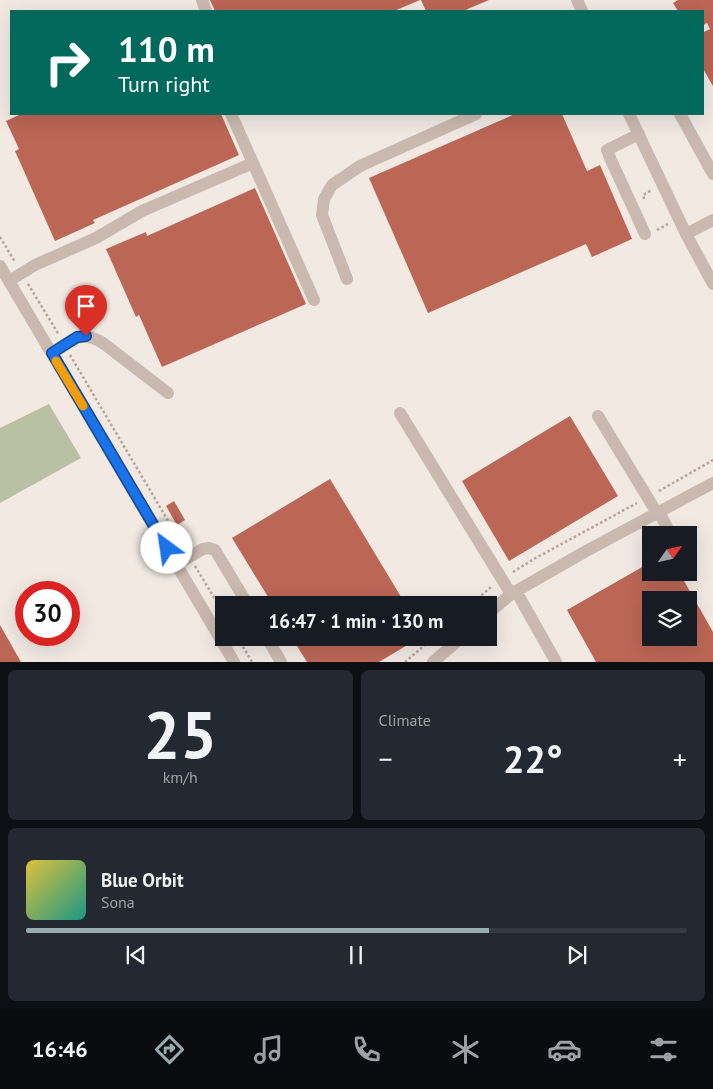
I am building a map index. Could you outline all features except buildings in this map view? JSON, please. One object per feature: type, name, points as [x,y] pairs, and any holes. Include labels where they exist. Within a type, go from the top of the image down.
[{"type":"street","points":[[231,115],[314,300]]},
{"type":"street","points":[[347,279],[322,215],[324,199],[332,185],[360,166],[474,115]]},
{"type":"street","points":[[630,115],[686,234],[713,284]]},
{"type":"street","points":[[681,115],[713,174]]},
{"type":"street","points":[[639,134],[607,150],[645,234]]},
{"type":"street","points":[[9,281],[35,265],[96,238],[142,211],[253,163]]},
{"type":"street","points":[[686,234],[713,220]]},
{"type":"street","points":[[0,266],[234,662]]},
{"type":"street","points":[[52,353],[77,337],[95,338],[168,393]]},
{"type":"street","points":[[400,413],[556,662]]},
{"type":"street","points":[[598,416],[666,526]]},
{"type":"street","points":[[497,607],[514,593],[588,550],[713,483]]},
{"type":"street","points":[[177,564],[203,549],[215,550],[243,596]]},
{"type":"street","points":[[272,646],[282,662]]},
{"type":"street","points":[[433,662],[451,646]]},
{"type":"path","points":[[647,206],[643,195],[662,185]]},
{"type":"path","points":[[0,237],[215,599]]},
{"type":"path","points":[[653,494],[713,460]]},
{"type":"path","points":[[510,574],[643,500]]},
{"type":"path","points":[[480,596],[495,583]]},
{"type":"path","points":[[243,646],[252,662]]},
{"type":"path","points":[[405,662],[423,646]]},
{"type":"green space","points":[[49,404],[81,458],[0,503],[0,428]]},
{"type":"slow traffic","points":[[56,361],[83,406]]},
{"type":"route","points":[[86,336],[77,337],[52,353],[167,548]]}]
